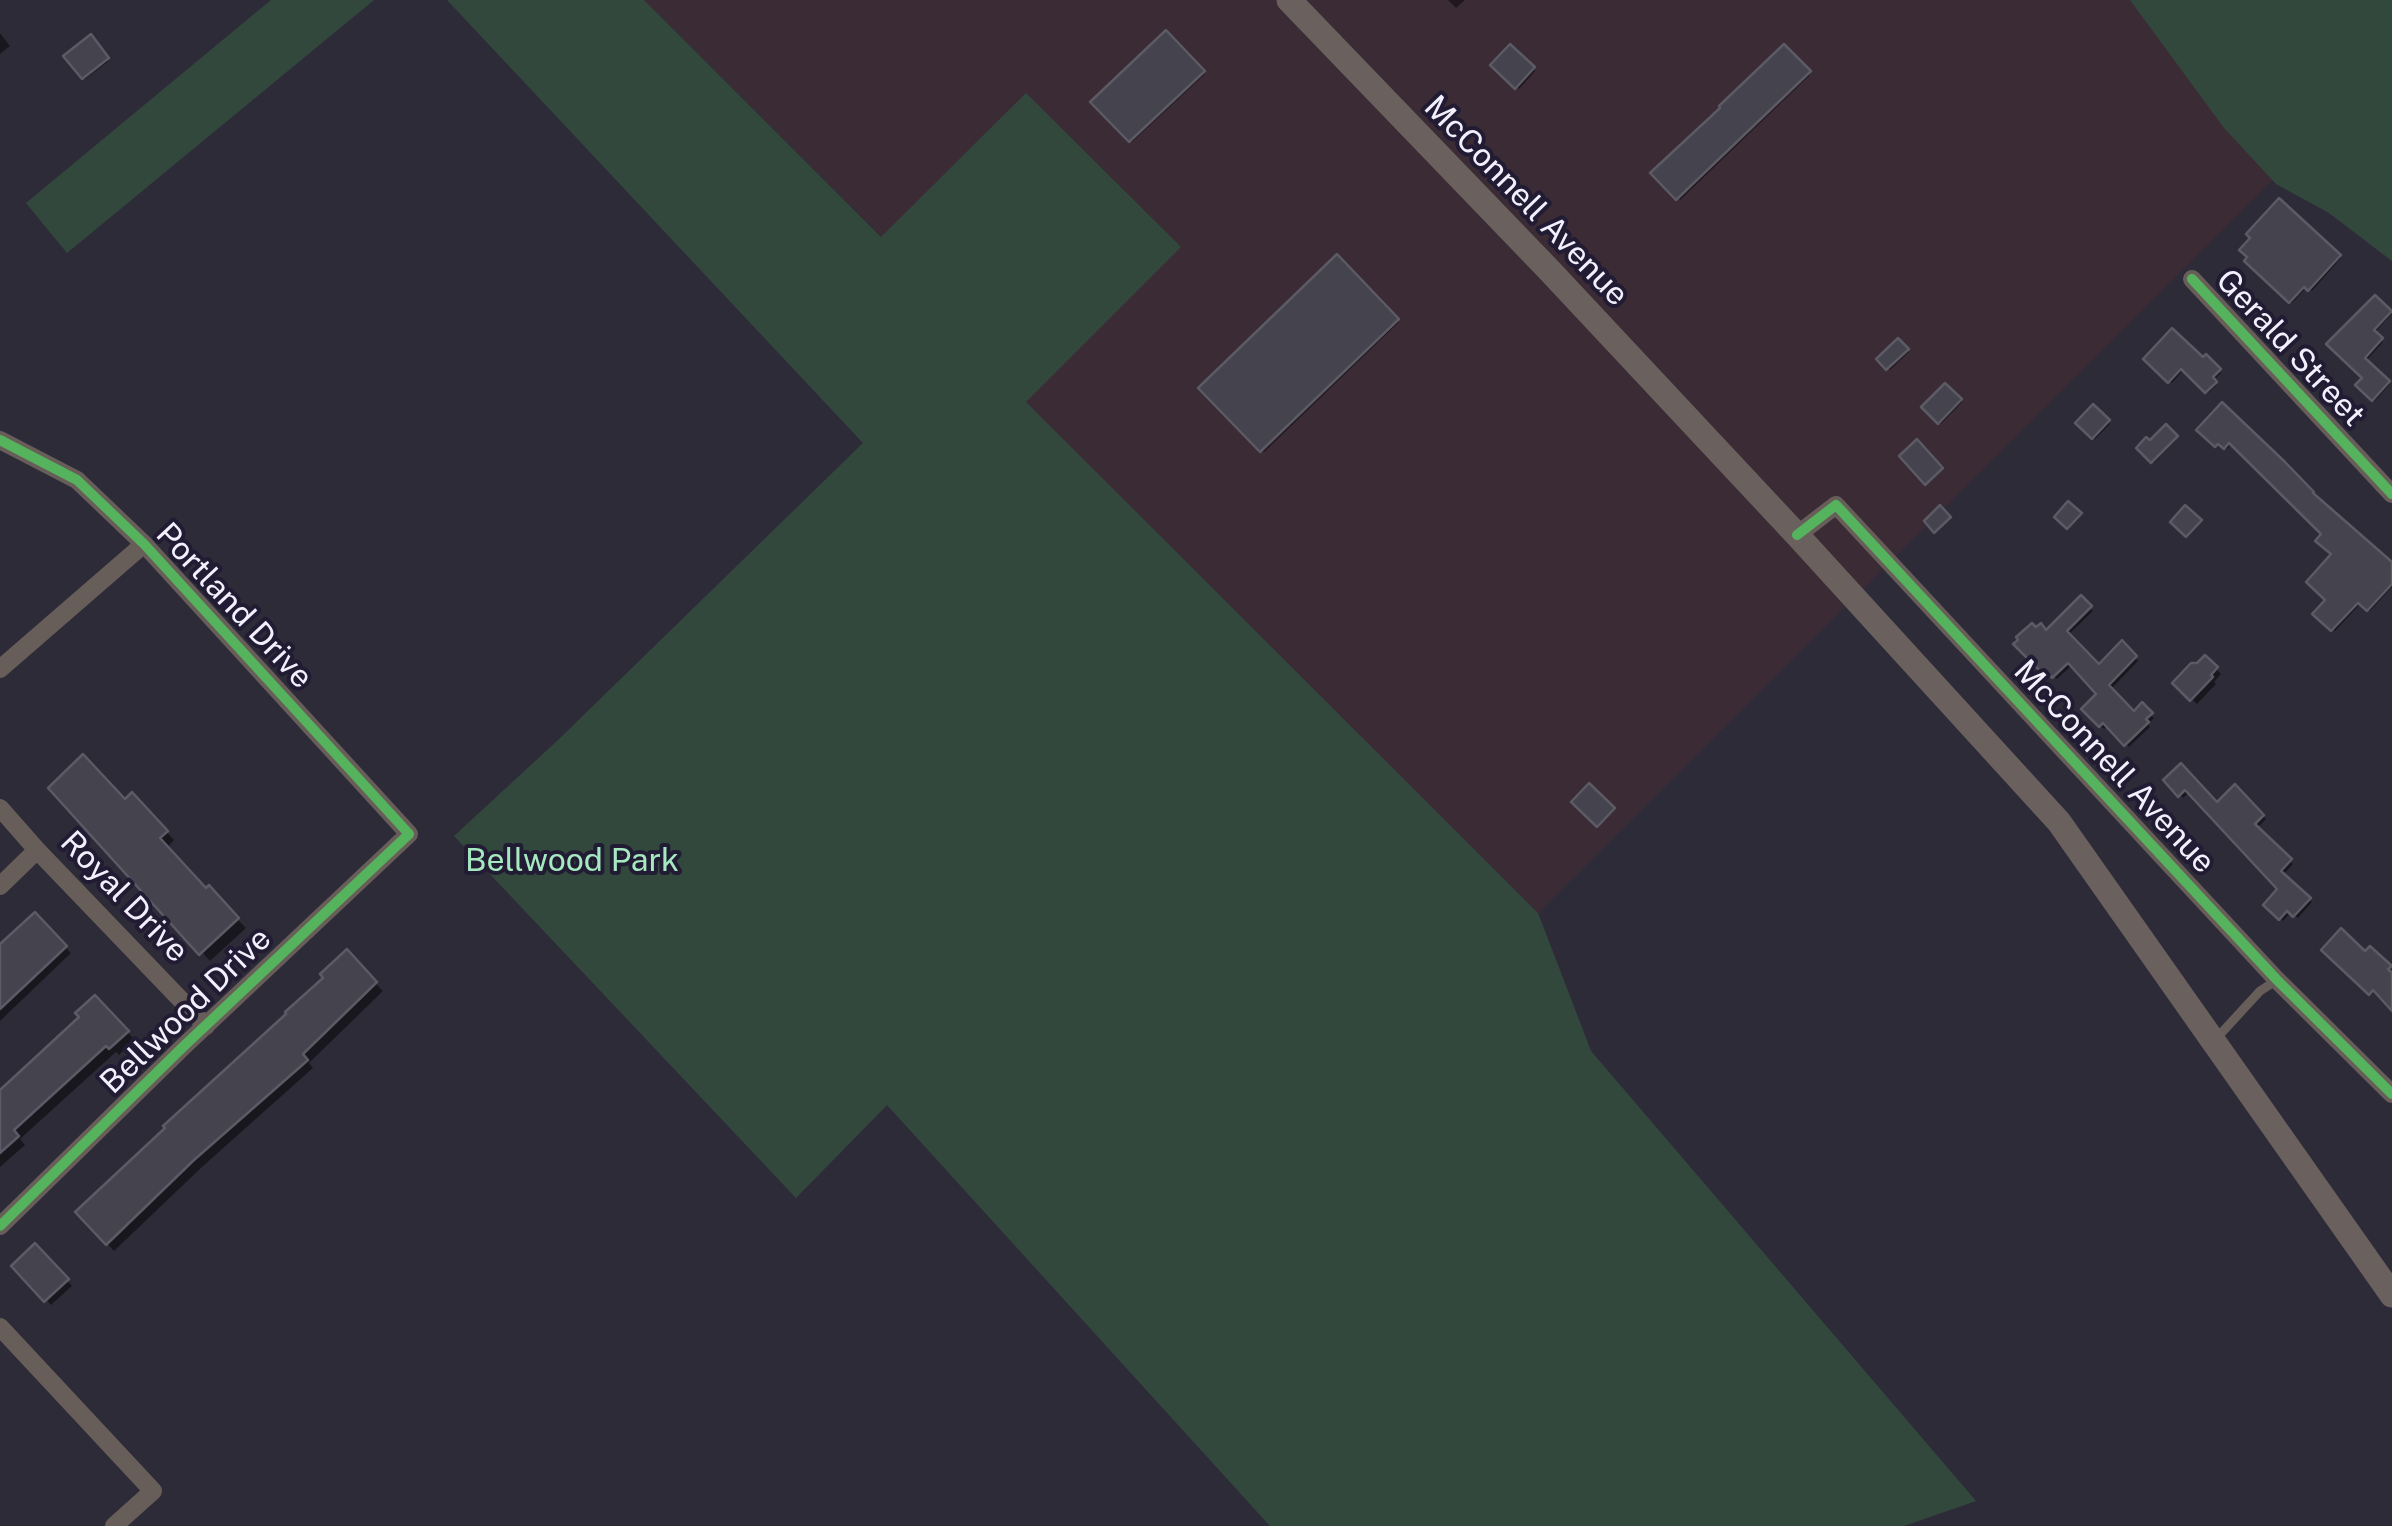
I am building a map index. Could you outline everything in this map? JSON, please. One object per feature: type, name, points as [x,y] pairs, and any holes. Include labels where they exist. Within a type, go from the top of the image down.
[{"type":"main road","name":"McConnell Avenue","points":[[1289,0],[1798,534],[2059,822],[2392,1295]]},
{"type":"street","name":"Gerald Street","points":[[2192,279],[2392,494]]},
{"type":"street","name":"Portland Drive","points":[[0,440],[77,480],[144,544],[409,834]]},
{"type":"street","name":"McConnell Avenue","points":[[1798,534],[1836,505],[2278,980],[2392,1094]]},
{"type":"street","points":[[0,669],[144,544]]},
{"type":"street","name":"Royal Drive","points":[[0,808],[206,1026]]},
{"type":"street","name":"Bellwood Drive","points":[[0,1226],[409,834]]},
{"type":"street","points":[[0,886],[38,850]]},
{"type":"street","points":[[0,1326],[153,1490],[114,1526]]},
{"type":"lane","points":[[2212,1043],[2260,991],[2278,980]]},
{"type":"shaded area","points":[[644,0],[2210,0],[2332,121],[1538,913],[1025,402],[1180,247],[1026,94],[882,237]]},
{"type":"green space","points":[[271,0],[374,0],[67,253],[26,203]]},
{"type":"green space","name":"Bellwood Park","points":[[447,0],[644,0],[881,237],[1026,93],[1181,247],[1026,402],[1538,913],[1591,1051],[1976,1501],[1904,1526],[1270,1526],[887,1105],[796,1198],[454,836],[863,443]]},
{"type":"green space","points":[[2130,0],[2392,0],[2392,261],[2329,213],[2276,184],[2224,128]]},
{"type":"building","points":[[1166,30],[1205,71],[1129,142],[1090,102]]},
{"type":"building","points":[[91,34],[109,58],[82,79],[63,56]]},
{"type":"building","points":[[1510,44],[1535,67],[1515,89],[1490,65]]},
{"type":"building","points":[[1784,44],[1811,71],[1676,200],[1650,173]]},
{"type":"building","points":[[2279,198],[2341,255],[2308,291],[2304,287],[2289,303],[2244,261],[2247,257],[2239,250],[2250,238],[2246,234]]},
{"type":"building","points":[[1337,254],[1399,319],[1260,452],[1198,388]]},
{"type":"building","points":[[2375,295],[2392,311],[2374,330],[2383,338],[2365,358],[2390,381],[2372,401],[2355,385],[2362,378],[2326,344]]},
{"type":"building","points":[[2172,328],[2221,369],[2213,377],[2217,382],[2205,393],[2181,369],[2168,383],[2143,359]]},
{"type":"building","points":[[1898,338],[1909,349],[1886,370],[1876,359]]},
{"type":"building","points":[[1945,383],[1962,399],[1938,424],[1921,407]]},
{"type":"building","points":[[2222,402],[2313,493],[2392,562],[2392,584],[2367,611],[2358,603],[2331,631],[2312,614],[2325,600],[2306,582],[2331,554],[2315,541],[2321,534],[2229,443],[2224,449],[2218,444],[2215,447],[2196,430]]},
{"type":"building","points":[[2093,404],[2110,420],[2092,439],[2075,423]]},
{"type":"building","points":[[2166,424],[2178,436],[2151,463],[2136,448]]},
{"type":"building","points":[[1917,439],[1943,468],[1925,485],[1899,456]]},
{"type":"building","points":[[2068,501],[2082,513],[2067,529],[2054,517]]},
{"type":"building","points":[[1940,505],[1951,517],[1934,533],[1924,521]]},
{"type":"building","points":[[2185,505],[2202,520],[2186,537],[2170,522]]},
{"type":"building","points":[[2081,595],[2092,606],[2067,631],[2099,664],[2122,640],[2137,656],[2109,685],[2134,711],[2142,702],[2153,713],[2124,746],[2103,723],[2099,727],[2081,709],[2096,694],[2068,663],[2052,678],[2048,673],[2045,676],[2013,644],[2032,623],[2036,627],[2041,623],[2046,630]]},
{"type":"building","points":[[2205,655],[2218,667],[2190,701],[2172,683]]},
{"type":"building","points":[[83,754],[125,799],[132,792],[168,831],[160,838],[239,918],[199,955],[48,788]]},
{"type":"building","points":[[2181,763],[2217,802],[2235,784],[2264,815],[2255,824],[2292,859],[2281,871],[2311,898],[2293,917],[2287,911],[2279,920],[2263,905],[2277,889],[2185,790],[2178,797],[2163,780]]},
{"type":"building","points":[[1589,783],[1615,808],[1597,827],[1571,802]]},
{"type":"building","points":[[35,912],[67,946],[0,1009],[0,944]]},
{"type":"building","points":[[2341,928],[2365,951],[2370,946],[2392,966],[2388,969],[2392,973],[2392,1011],[2373,990],[2369,995],[2321,950]]},
{"type":"building","points":[[347,949],[377,982],[303,1054],[308,1060],[194,1160],[106,1245],[75,1212],[286,1014]]},
{"type":"building","points":[[95,995],[129,1031],[109,1049],[106,1046],[14,1130],[19,1136],[0,1153],[0,1090],[79,1017],[75,1013]]},
{"type":"building","points":[[35,1243],[69,1279],[44,1302],[11,1266]]},
{"type":"cycle path","points":[[2192,279],[2392,494]]},
{"type":"cycle path","points":[[0,440],[77,480],[144,544],[409,834],[0,1226]]},
{"type":"cycle path","points":[[1797,535],[1836,505],[2277,980],[2392,1094]]}]
